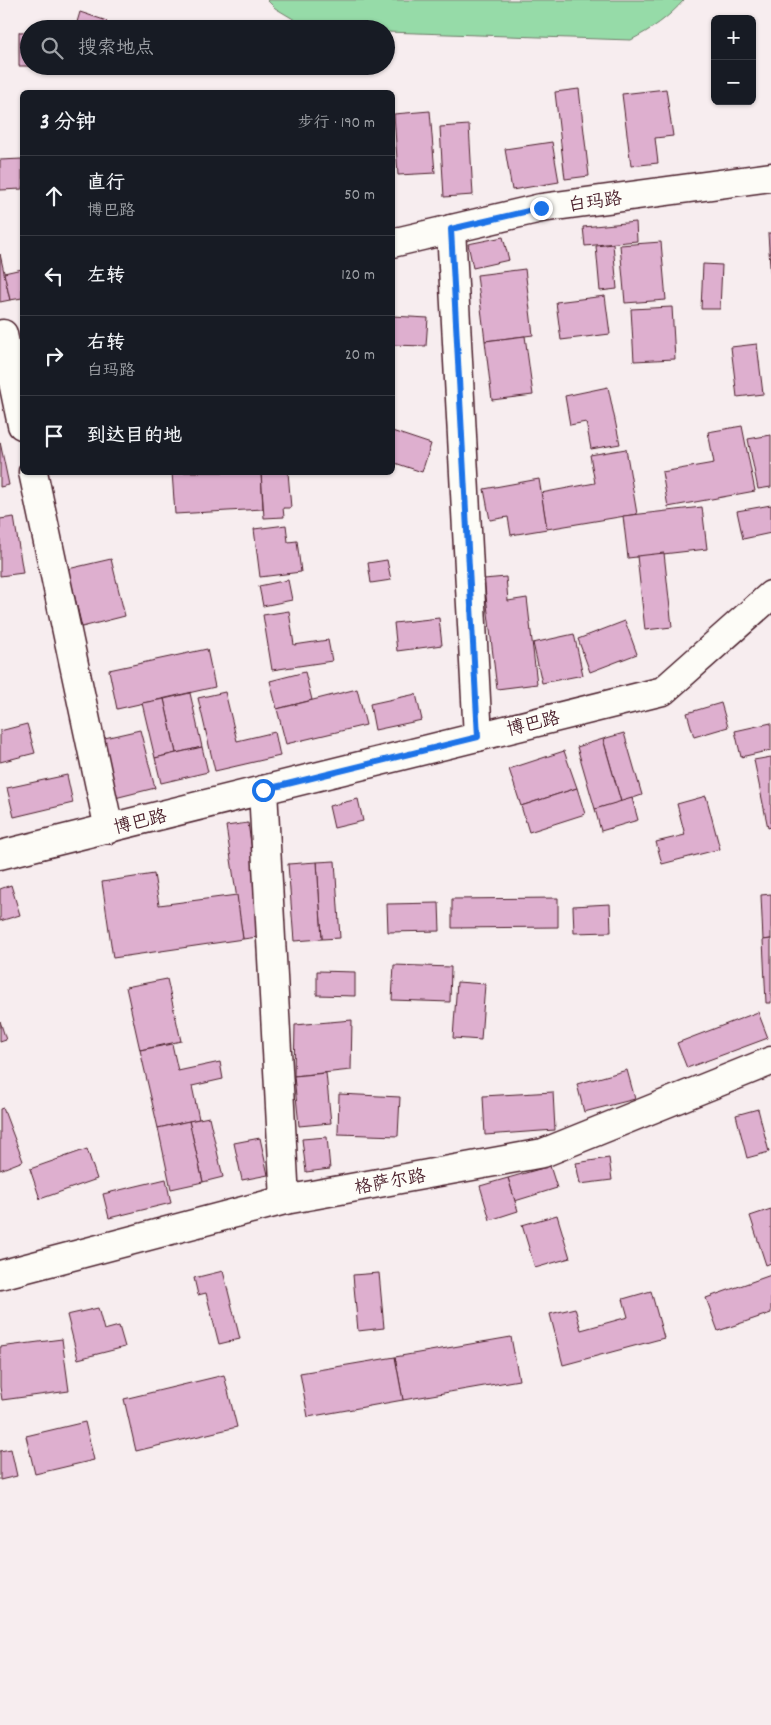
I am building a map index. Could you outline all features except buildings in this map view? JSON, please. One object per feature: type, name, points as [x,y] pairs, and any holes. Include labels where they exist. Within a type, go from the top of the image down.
[{"type":"street","name":"白玛路","points":[[395,242],[541,208],[771,177]]},
{"type":"street","points":[[451,229],[478,737]]},
{"type":"street","points":[[9,332],[20,410]]},
{"type":"street","points":[[34,475],[109,829]]},
{"type":"street","name":"博巴路","points":[[0,856],[663,691],[771,595]]},
{"type":"street","points":[[263,790],[285,1200]]},
{"type":"street","name":"格萨尔路","points":[[0,1275],[285,1200],[543,1153],[771,1061]]},
{"type":"green space","points":[[267,0],[684,0],[659,23],[631,40],[395,32],[395,20],[295,20],[275,8]]},
{"type":"route","points":[[263,790],[478,737],[451,229],[541,208]]}]
